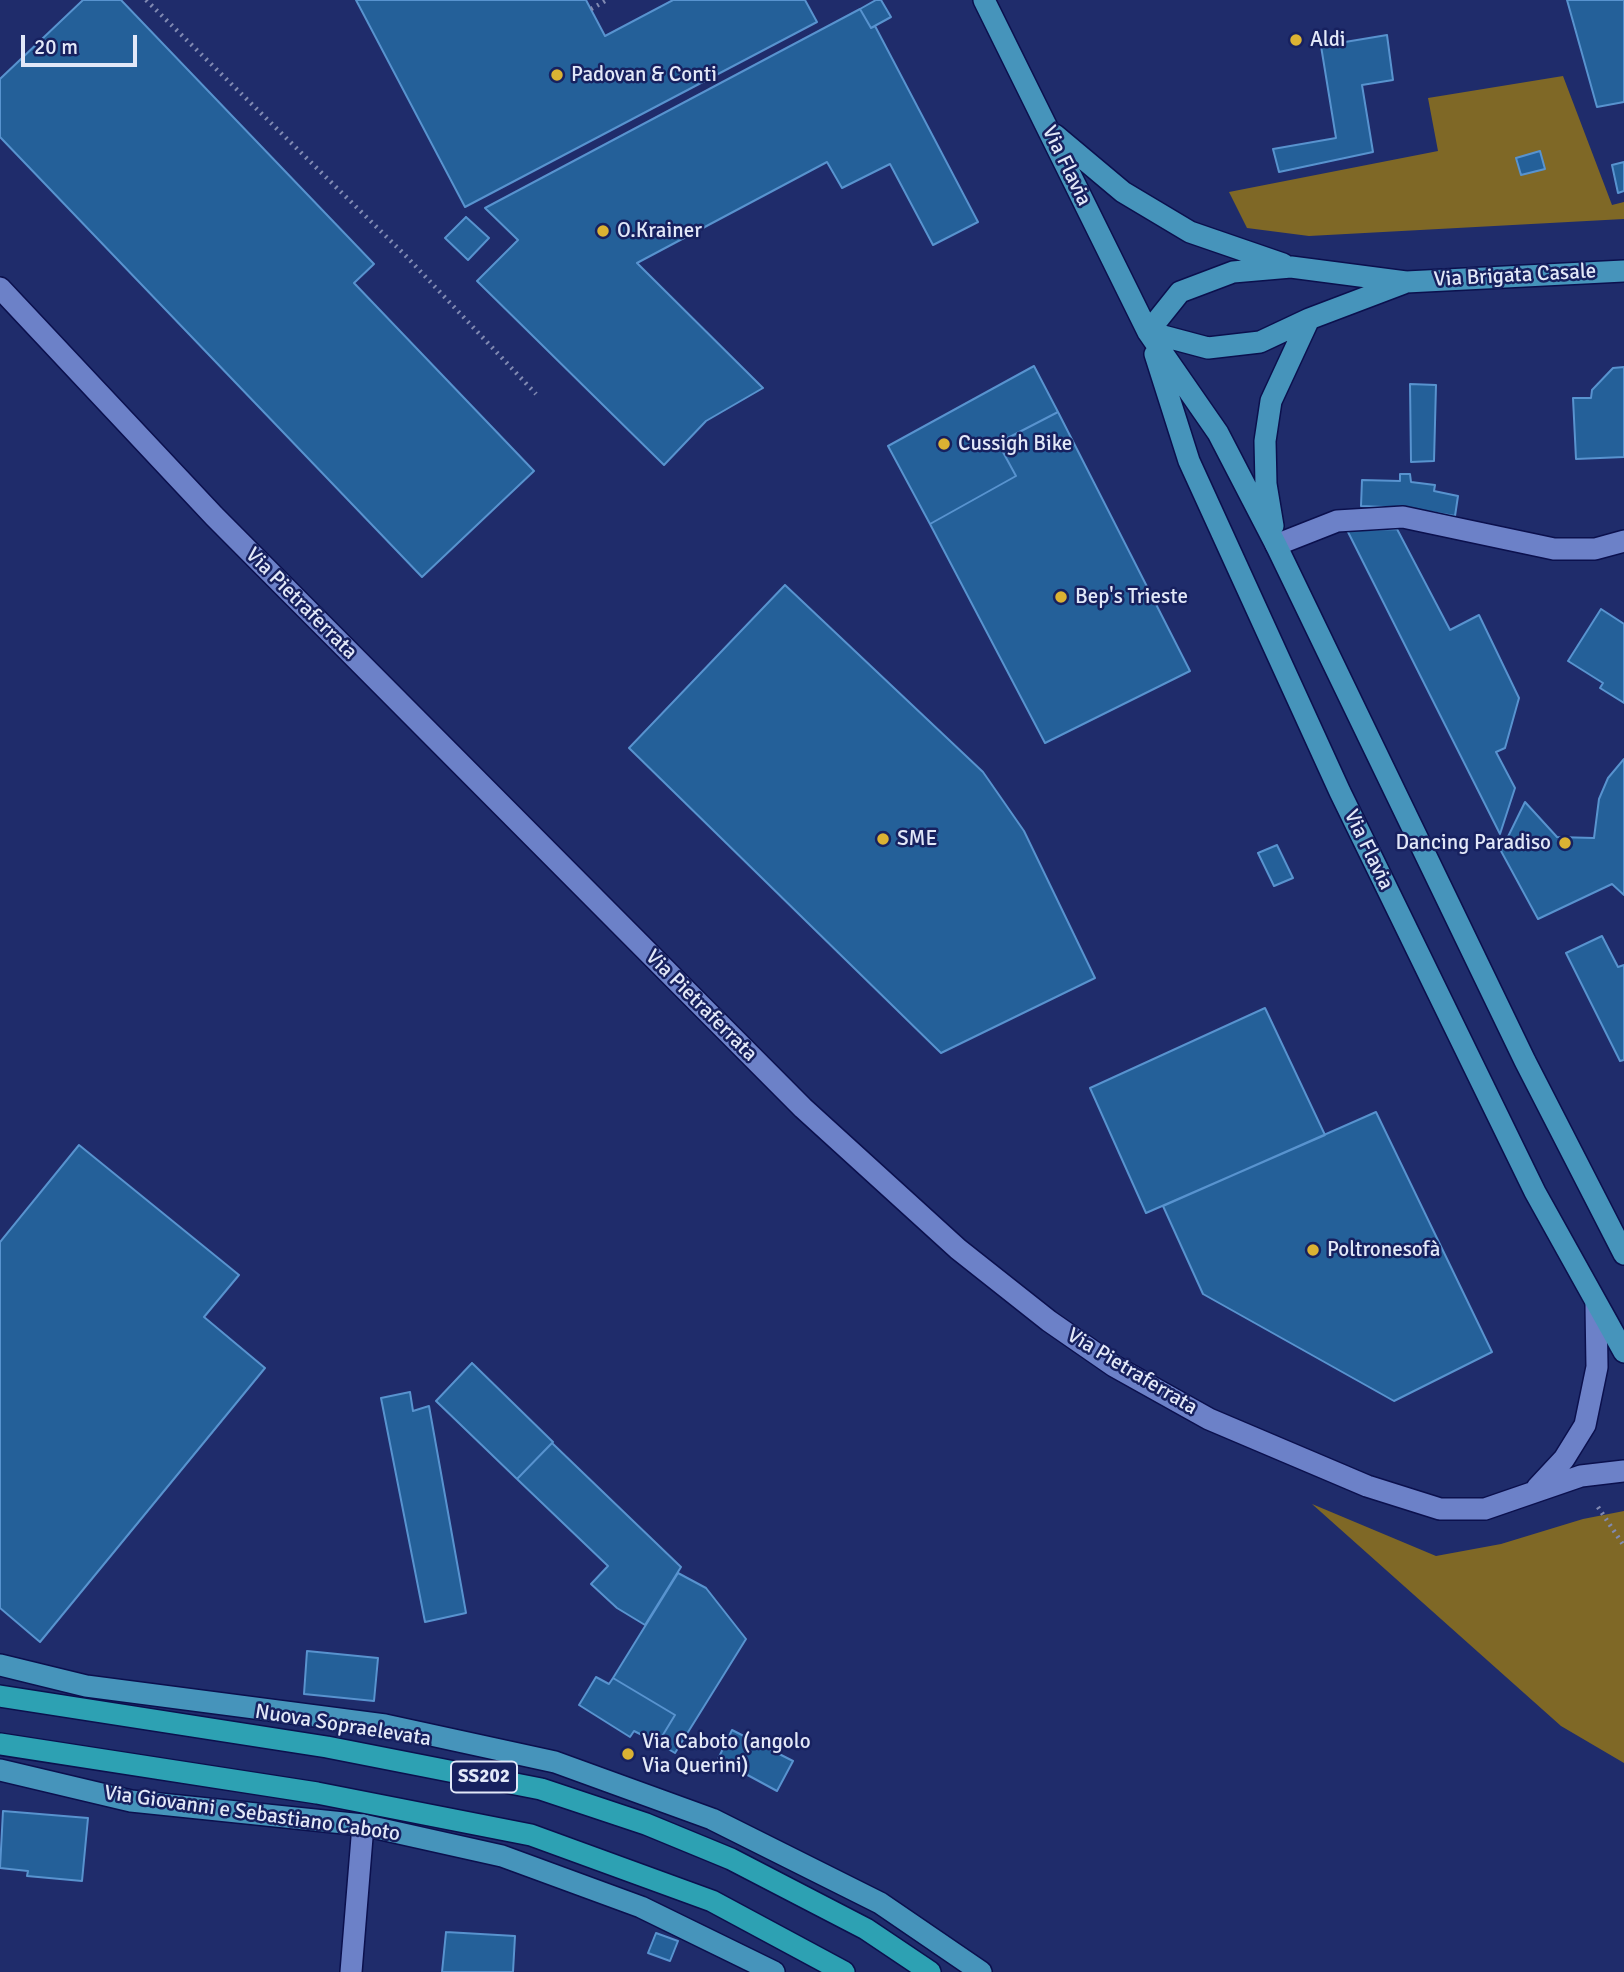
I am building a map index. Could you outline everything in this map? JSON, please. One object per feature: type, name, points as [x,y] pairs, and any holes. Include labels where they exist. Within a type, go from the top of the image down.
[{"type":"highway","name":"Nuova Sopraelevata","points":[[0,1696],[340,1749],[541,1789],[646,1824],[731,1859],[866,1929],[930,1972]]},
{"type":"highway","name":"SS202","points":[[0,1744],[317,1793],[531,1835],[712,1901],[845,1972]]},
{"type":"main road","name":"Via Flavia","points":[[984,0],[1148,332],[1189,461],[1340,792],[1523,1169],[1596,1306],[1624,1352]]},
{"type":"main road","name":"Via Brigata Casale","points":[[1049,130],[1123,192],[1190,232],[1292,267],[1406,282],[1624,271]]},
{"type":"main road","name":"Via Brigata Casale","points":[[1292,267],[1233,272],[1180,292],[1148,332],[1208,348],[1260,342],[1309,319],[1406,282]]},
{"type":"main road","points":[[1276,545],[1266,484],[1265,442],[1271,401],[1309,319]]},
{"type":"main road","name":"Via Flavia","points":[[1148,332],[1218,433],[1276,545],[1525,1061],[1624,1254]]},
{"type":"main road","points":[[0,1665],[86,1686],[384,1725],[555,1762],[724,1825],[880,1903],[981,1972]]},
{"type":"main road","name":"Via Giovanni e Sebastiano Caboto","points":[[0,1770],[131,1801],[363,1825],[514,1861],[641,1907],[774,1972]]},
{"type":"street","name":"Via Pietraferrata","points":[[0,288],[214,516],[803,1108],[958,1249],[1039,1313],[1114,1366],[1209,1419],[1367,1486],[1440,1509],[1485,1509],[1581,1476],[1624,1471]]},
{"type":"street","points":[[1276,545],[1338,521],[1403,517],[1554,549],[1595,548],[1624,541]]},
{"type":"street","name":"Via Pietraferrata","points":[[1535,1491],[1564,1459],[1585,1425],[1598,1367],[1596,1306]]},
{"type":"street","points":[[351,1972],[363,1825]]},
{"type":"path","points":[[146,0],[405,255],[536,394]]},
{"type":"path","points":[[591,9],[607,0]]},
{"type":"path","points":[[1598,1507],[1624,1546]]},
{"type":"shaded area","points":[[1563,76],[1612,205],[1624,202],[1624,219],[1309,236],[1247,228],[1229,192],[1438,151],[1428,98]]},
{"type":"shaded area","points":[[1312,1504],[1436,1556],[1501,1544],[1583,1519],[1624,1511],[1624,1763],[1561,1726]]},
{"type":"building","points":[[83,0],[121,0],[374,264],[354,283],[534,471],[422,577],[0,137],[0,79]]},
{"type":"building","name":"Padovan & Conti","points":[[356,0],[586,0],[605,36],[673,0],[805,0],[817,22],[465,207]]},
{"type":"building","points":[[881,0],[891,17],[871,28],[860,9]]},
{"type":"building","points":[[1567,0],[1624,0],[1624,102],[1597,107]]},
{"type":"building","name":"O.Krainer","points":[[860,9],[871,28],[875,26],[978,222],[933,245],[890,164],[842,188],[827,162],[637,263],[763,388],[706,421],[664,465],[477,281],[518,240],[485,208]]},
{"type":"building","points":[[1387,35],[1393,80],[1362,85],[1373,152],[1279,172],[1273,149],[1336,138],[1321,46]]},
{"type":"building","points":[[1540,151],[1545,169],[1521,175],[1516,158]]},
{"type":"building","points":[[1624,162],[1624,191],[1618,193],[1612,165]]},
{"type":"building","points":[[466,217],[489,238],[468,260],[445,238]]},
{"type":"building","name":"Cussigh Bike","points":[[1034,366],[1058,412],[998,443],[1016,476],[930,524],[888,446]]},
{"type":"building","points":[[1624,367],[1624,457],[1576,459],[1573,398],[1591,398],[1592,390],[1613,368]]},
{"type":"building","points":[[1410,384],[1436,385],[1434,461],[1411,462]]},
{"type":"building","name":"Bep's Trieste","points":[[1058,412],[1190,671],[1045,743],[930,524],[1016,476],[998,443]]},
{"type":"building","points":[[1400,474],[1410,474],[1411,482],[1435,485],[1434,491],[1458,496],[1455,516],[1406,508],[1361,506],[1362,480],[1400,481]]},
{"type":"building","points":[[1397,529],[1450,630],[1479,615],[1519,698],[1505,748],[1496,752],[1515,788],[1500,834],[1347,530]]},
{"type":"building","points":[[785,585],[983,772],[1024,831],[1095,978],[941,1053],[629,748]]},
{"type":"building","points":[[1601,609],[1624,624],[1624,703],[1600,688],[1603,683],[1568,661]]},
{"type":"building","name":"Dancing Paradiso","points":[[1624,759],[1624,895],[1612,884],[1538,919],[1501,851],[1525,802],[1557,837],[1594,838],[1599,799],[1608,778]]},
{"type":"building","points":[[1277,845],[1293,878],[1274,886],[1258,853]]},
{"type":"building","points":[[1602,936],[1618,967],[1624,965],[1624,1060],[1620,1061],[1566,953]]},
{"type":"building","points":[[1265,1008],[1325,1135],[1146,1213],[1090,1088]]},
{"type":"building","name":"Poltronesofà","points":[[1376,1112],[1492,1352],[1394,1401],[1203,1294],[1163,1206]]},
{"type":"building","points":[[79,1145],[239,1275],[204,1317],[265,1368],[40,1642],[0,1608],[0,1242]]},
{"type":"building","points":[[472,1363],[553,1442],[517,1479],[436,1401]]},
{"type":"building","points":[[410,1392],[413,1411],[429,1406],[466,1613],[425,1622],[381,1398]]},
{"type":"building","points":[[552,1443],[681,1567],[645,1625],[617,1608],[591,1584],[608,1566],[517,1479]]},
{"type":"building","points":[[678,1573],[706,1588],[746,1639],[675,1753],[658,1743],[675,1715],[613,1678]]},
{"type":"building","points":[[307,1651],[378,1658],[374,1701],[304,1694]]},
{"type":"building","points":[[596,1677],[609,1684],[613,1678],[675,1715],[658,1743],[634,1731],[630,1737],[579,1705]]},
{"type":"building","points":[[732,1730],[793,1761],[777,1791],[718,1759]]},
{"type":"building","points":[[3,1811],[88,1818],[82,1881],[27,1876],[28,1871],[0,1868]]},
{"type":"building","points":[[446,1932],[515,1936],[513,1972],[442,1972]]},
{"type":"building","points":[[656,1933],[678,1941],[670,1961],[648,1953]]},
{"type":"place","name":"Aldi","points":[[1296,40]]},
{"type":"place","name":"Padovan & Conti","points":[[557,75]]},
{"type":"place","name":"O.Krainer","points":[[603,231]]},
{"type":"place","name":"Cussigh Bike","points":[[944,444]]},
{"type":"place","name":"Bep's Trieste","points":[[1061,597]]},
{"type":"place","name":"SME","points":[[883,839]]},
{"type":"place","name":"Dancing Paradiso","points":[[1565,843]]},
{"type":"place","name":"Poltronesofà","points":[[1313,1250]]},
{"type":"place","name":"Via Caboto (angolo Via Querini)","points":[[628,1754]]}]
